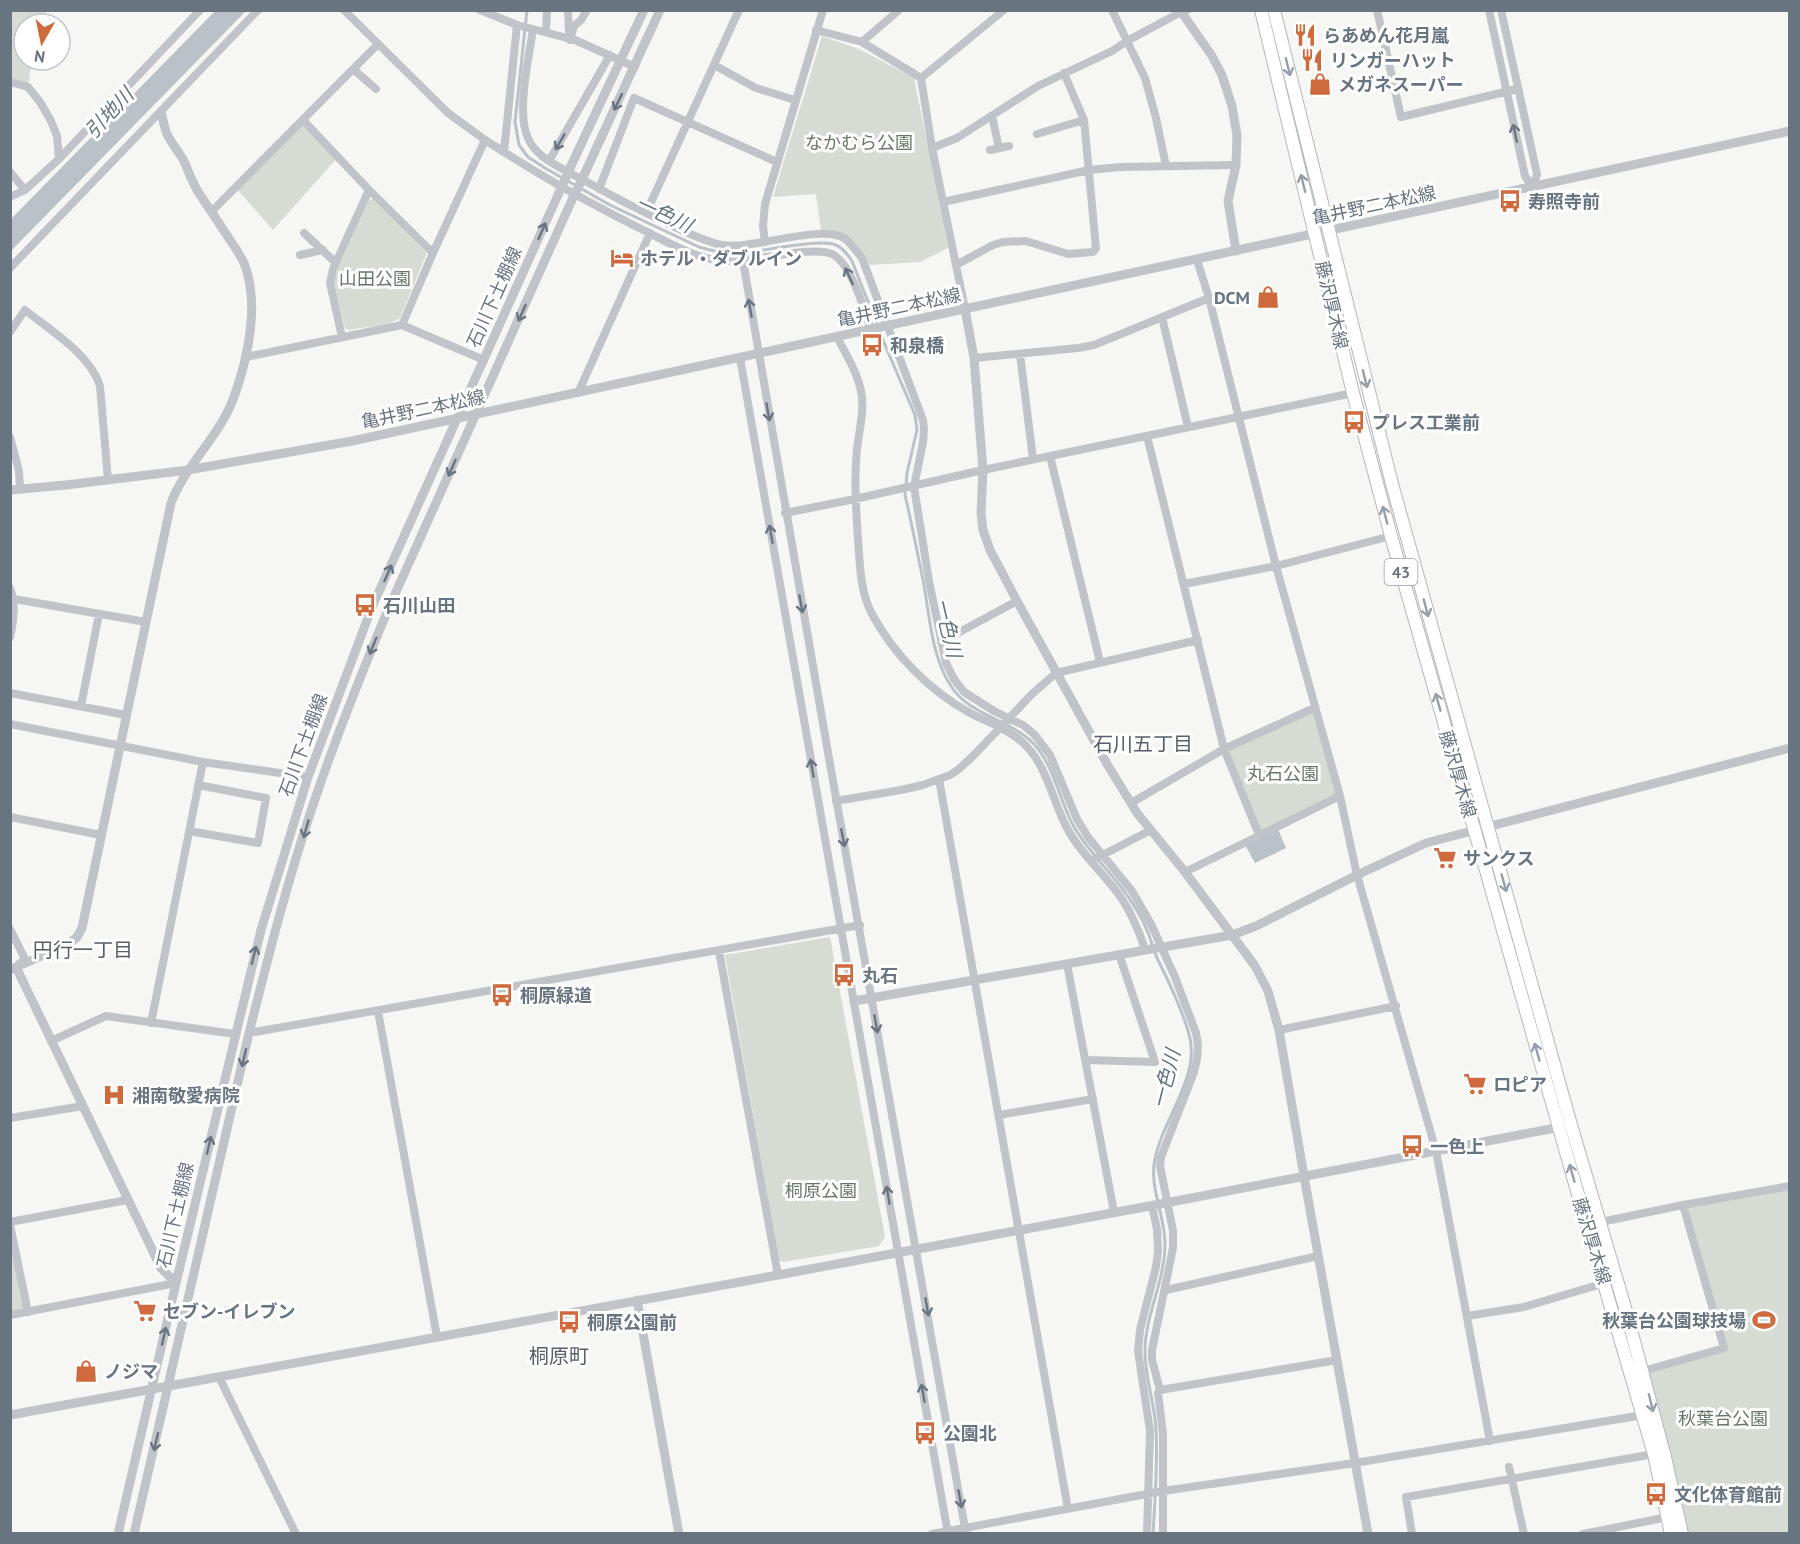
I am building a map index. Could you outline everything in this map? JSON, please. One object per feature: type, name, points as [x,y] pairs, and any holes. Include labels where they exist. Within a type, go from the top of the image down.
[{"type":"main road","name":"藤沢厚木線","points":[[1261,10],[1353,393],[1391,536],[1474,830],[1565,1126],[1600,1222],[1642,1371],[1682,1533]]},
{"type":"main road","name":"藤沢厚木線","points":[[1274,10],[1390,477],[1487,826],[1565,1126],[1587,1226],[1654,1454],[1671,1533]]},
{"type":"street","points":[[10,197],[25,190],[59,159],[200,10]]},
{"type":"street","points":[[344,10],[448,113],[485,140],[555,184],[650,233],[701,256],[722,261],[742,261],[820,251],[835,256],[843,262],[879,328],[923,420],[923,442],[913,487],[946,663],[964,692],[1023,725],[1047,749],[1077,819],[1143,909],[1154,948]]},
{"type":"street","points":[[480,10],[517,25],[575,40],[635,67]]},
{"type":"street","points":[[546,32],[547,10]]},
{"type":"street","points":[[568,10],[570,40]]},
{"type":"street","points":[[570,40],[574,26],[587,10]]},
{"type":"street","name":"石川下土棚線","points":[[118,1533],[261,930],[308,777],[372,607],[570,168],[644,10]]},
{"type":"street","name":"石川下土棚線","points":[[134,1533],[170,1386],[249,1033],[308,820],[387,612],[660,10]]},
{"type":"street","points":[[646,213],[739,10]]},
{"type":"street","points":[[765,242],[763,226],[765,204],[823,10]]},
{"type":"street","points":[[862,42],[899,10]]},
{"type":"street","points":[[921,78],[1004,10]]},
{"type":"street","points":[[1112,10],[1145,78],[1166,166]]},
{"type":"street","points":[[1377,10],[1401,117],[1517,89]]},
{"type":"street","points":[[1489,10],[1525,176],[1533,188]]},
{"type":"street","points":[[1501,10],[1537,174],[1533,188]]},
{"type":"street","points":[[10,268],[257,11]]},
{"type":"street","points":[[932,148],[957,138],[1038,86],[1112,51],[1183,11],[1222,75],[1232,106],[1237,135],[1236,165],[1228,201],[1236,251]]},
{"type":"street","points":[[504,152],[517,25]]},
{"type":"street","points":[[530,29],[524,124],[527,137],[540,154],[599,189],[646,213],[722,245],[739,246],[822,234],[846,239],[862,258],[879,328]]},
{"type":"street","points":[[816,30],[862,42],[921,78],[932,148],[974,358],[983,470],[981,513],[983,530],[990,550],[1107,765],[1131,803],[1255,966],[1268,991],[1279,1030],[1368,1533]]},
{"type":"street","points":[[212,211],[377,45]]},
{"type":"street","points":[[549,161],[610,56]]},
{"type":"street","points":[[714,64],[756,88],[795,100]]},
{"type":"street","points":[[353,69],[376,89]]},
{"type":"street","points":[[956,265],[1003,242],[1026,242],[1068,254],[1093,252],[1096,248],[1084,120],[1064,74]]},
{"type":"street","points":[[10,82],[28,87],[51,121],[57,136],[59,159]]},
{"type":"street","points":[[599,189],[634,98],[777,162]]},
{"type":"street","points":[[12,968],[70,943],[82,928],[167,516],[177,489],[188,470],[225,418],[234,399],[246,357],[251,319],[248,275],[238,251],[196,188],[166,131],[160,112]]},
{"type":"street","points":[[992,116],[999,148]]},
{"type":"street","points":[[303,120],[433,253]]},
{"type":"street","points":[[1037,134],[1084,120]]},
{"type":"street","name":"亀井野二本松線","points":[[15,490],[188,470],[282,454],[578,393],[1790,131]]},
{"type":"street","points":[[402,325],[485,140]]},
{"type":"street","points":[[990,150],[1009,146]]},
{"type":"street","points":[[943,202],[1089,170],[1236,165]]},
{"type":"street","points":[[10,172],[25,190]]},
{"type":"street","points":[[342,337],[330,283],[333,269],[369,190]]},
{"type":"street","points":[[304,233],[336,263]]},
{"type":"street","points":[[578,393],[650,233]]},
{"type":"street","points":[[300,255],[323,250]]},
{"type":"street","points":[[1197,260],[1209,298],[1276,566],[1340,796],[1357,875],[1436,1151],[1490,1441]]},
{"type":"street","points":[[742,261],[966,1530]]},
{"type":"street","points":[[974,358],[1094,345],[1209,298]]},
{"type":"street","points":[[10,332],[25,310],[68,343],[98,377],[108,480]]},
{"type":"street","points":[[1162,317],[1188,427]]},
{"type":"street","points":[[246,357],[402,325],[484,360]]},
{"type":"street","points":[[837,337],[859,382],[862,399],[855,499],[862,586],[879,626],[905,661],[934,688],[970,713],[1020,740],[1034,755],[1044,772],[1067,828],[1090,861],[1120,896],[1137,929],[1175,977],[1196,1033],[1197,1059],[1192,1079],[1161,1157],[1158,1251],[1140,1329],[1138,1351],[1150,1431],[1150,1494],[1147,1533]]},
{"type":"street","points":[[1020,354],[1033,459]]},
{"type":"street","points":[[740,358],[948,1532]]},
{"type":"street","points":[[785,513],[1353,393]]},
{"type":"street","points":[[1147,436],[1224,749],[1259,835]]},
{"type":"street","points":[[10,437],[18,471],[15,490]]},
{"type":"street","points":[[1050,456],[1100,662]]},
{"type":"street","points":[[1184,584],[1276,566],[1391,536]]},
{"type":"street","points":[[10,588],[14,599],[15,616],[10,637]]},
{"type":"street","points":[[14,599],[146,622]]},
{"type":"street","points":[[941,642],[1017,601]]},
{"type":"street","points":[[81,706],[99,614]]},
{"type":"street","points":[[836,801],[901,790],[939,779],[959,769],[1032,694],[1056,673],[1198,640]]},
{"type":"street","points":[[10,693],[126,715]]},
{"type":"street","points":[[1131,803],[1224,749],[1314,708]]},
{"type":"street","points":[[10,724],[203,762],[308,777]]},
{"type":"street","points":[[854,1001],[1232,935],[1256,926],[1426,843],[1790,748]]},
{"type":"street","points":[[151,1023],[203,762]]},
{"type":"street","points":[[939,779],[1068,1509]]},
{"type":"street","points":[[189,831],[258,843],[266,798],[198,785]]},
{"type":"street","points":[[1185,872],[1340,796]]},
{"type":"street","points":[[10,817],[101,835]]},
{"type":"street","points":[[1090,861],[1151,830]]},
{"type":"street","points":[[249,1033],[860,925]]},
{"type":"street","points":[[10,929],[25,959],[12,968]]},
{"type":"street","points":[[719,951],[778,1275]]},
{"type":"street","points":[[1085,1060],[1155,1062],[1119,954]]},
{"type":"street","points":[[1066,964],[1114,1212]]},
{"type":"street","points":[[12,968],[51,1041],[161,1268],[176,1283]]},
{"type":"street","points":[[1279,1030],[1396,1006]]},
{"type":"street","points":[[378,1011],[437,1337]]},
{"type":"street","points":[[51,1041],[106,1016],[235,1034]]},
{"type":"street","points":[[999,1115],[1093,1100]]},
{"type":"street","points":[[10,1118],[83,1106]]},
{"type":"street","points":[[10,1415],[898,1253],[1565,1126]]},
{"type":"street","points":[[1587,1226],[1683,1205],[1790,1186]]},
{"type":"street","points":[[28,1312],[10,1224],[127,1200]]},
{"type":"street","points":[[1160,1204],[1173,1231],[1173,1248],[1166,1290],[1152,1350],[1152,1360],[1160,1390],[1158,1393],[1163,1434],[1163,1533]]},
{"type":"street","points":[[1642,1371],[1724,1348],[1683,1205]]},
{"type":"street","points":[[1166,1290],[1318,1256]]},
{"type":"street","points":[[10,1315],[176,1283]]},
{"type":"street","points":[[1467,1316],[1524,1307],[1605,1283]]},
{"type":"street","points":[[638,1300],[679,1533]]},
{"type":"street","points":[[1160,1390],[1337,1360]]},
{"type":"street","points":[[219,1377],[296,1533]]},
{"type":"street","points":[[932,1533],[966,1530],[1162,1491],[1355,1463],[1643,1415]]},
{"type":"street","points":[[1412,1533],[1406,1497],[1654,1454]]},
{"type":"street","points":[[1509,1467],[1524,1533]]},
{"type":"street","points":[[1583,1533],[1668,1517]]},
{"type":"green space","points":[[11,11],[46,11],[12,12],[12,72],[30,72],[28,87],[11,82]]},
{"type":"green space","name":"なかむら公園","points":[[822,36],[859,49],[914,78],[948,248],[920,262],[870,265],[851,239],[839,233],[821,230],[816,194],[773,197]]},
{"type":"green space","points":[[303,120],[338,157],[273,230],[236,188]]},
{"type":"green space","name":"山田公園","points":[[373,199],[426,252],[426,255],[400,318],[383,325],[349,330],[345,328],[334,285],[335,275],[369,200]]},
{"type":"green space","name":"丸石公園","points":[[1314,708],[1340,796],[1259,835],[1224,749]]},
{"type":"green space","name":"桐原公園","points":[[830,937],[885,1237],[879,1246],[783,1262],[779,1260],[725,955]]},
{"type":"green space","name":"秋葉台公園","points":[[1789,1186],[1789,1533],[1682,1533],[1643,1371],[1724,1347],[1683,1205]]},
{"type":"green space","points":[[10,1225],[28,1312],[10,1315]]},
{"type":"shaded area","points":[[215,11],[246,11],[11,251],[11,219]]},
{"type":"shaded area","points":[[1277,827],[1286,848],[1255,863],[1244,843]]},
{"type":"waterway","name":"一色川","points":[[527,10],[515,122],[519,145],[528,157],[610,205],[699,247],[734,253],[828,243],[841,248],[852,261],[915,415],[917,430],[907,473],[905,495],[940,665],[960,698],[1024,735],[1040,752],[1073,825],[1129,898],[1140,916],[1179,1006],[1189,1034],[1190,1067],[1157,1149],[1154,1165],[1154,1185],[1165,1244],[1162,1271],[1148,1324],[1145,1351],[1156,1430],[1153,1534]]},
{"type":"place","name":"らあめん花月嵐","points":[[1305,35]]},
{"type":"place","name":"リンガーハット","points":[[1312,60]]},
{"type":"place","name":"メガネスーパー","points":[[1320,84]]},
{"type":"place","name":"寿照寺前","points":[[1510,201]]},
{"type":"place","name":"ホテル・ダブルイン","points":[[622,258]]},
{"type":"place","name":"DCM","points":[[1268,297]]},
{"type":"place","name":"和泉橋","points":[[872,345]]},
{"type":"place","name":"プレス工業前","points":[[1354,422]]},
{"type":"place","name":"石川山田","points":[[365,605]]},
{"type":"place","name":"サンクス","points":[[1445,858]]},
{"type":"place","name":"丸石","points":[[844,975]]},
{"type":"place","name":"桐原緑道","points":[[502,995]]},
{"type":"place","name":"ロピア","points":[[1475,1084]]},
{"type":"place","name":"湘南敬愛病院","points":[[114,1095]]},
{"type":"place","name":"一色上","points":[[1412,1146]]},
{"type":"place","name":"セブン-イレブン","points":[[145,1311]]},
{"type":"place","name":"秋葉台公園球技場","points":[[1764,1320]]},
{"type":"place","name":"桐原公園前","points":[[569,1322]]},
{"type":"place","name":"ノジマ","points":[[86,1371]]},
{"type":"place","name":"公園北","points":[[925,1433]]},
{"type":"place","name":"文化体育館前","points":[[1656,1494]]},
{"type":"district","name":"石川五丁目","points":[[1143,744]]},
{"type":"district","name":"円行一丁目","points":[[83,950]]},
{"type":"district","name":"桐原町","points":[[559,1356]]},
{"type":"water label","name":"引地川","points":[[109,113]]}]
